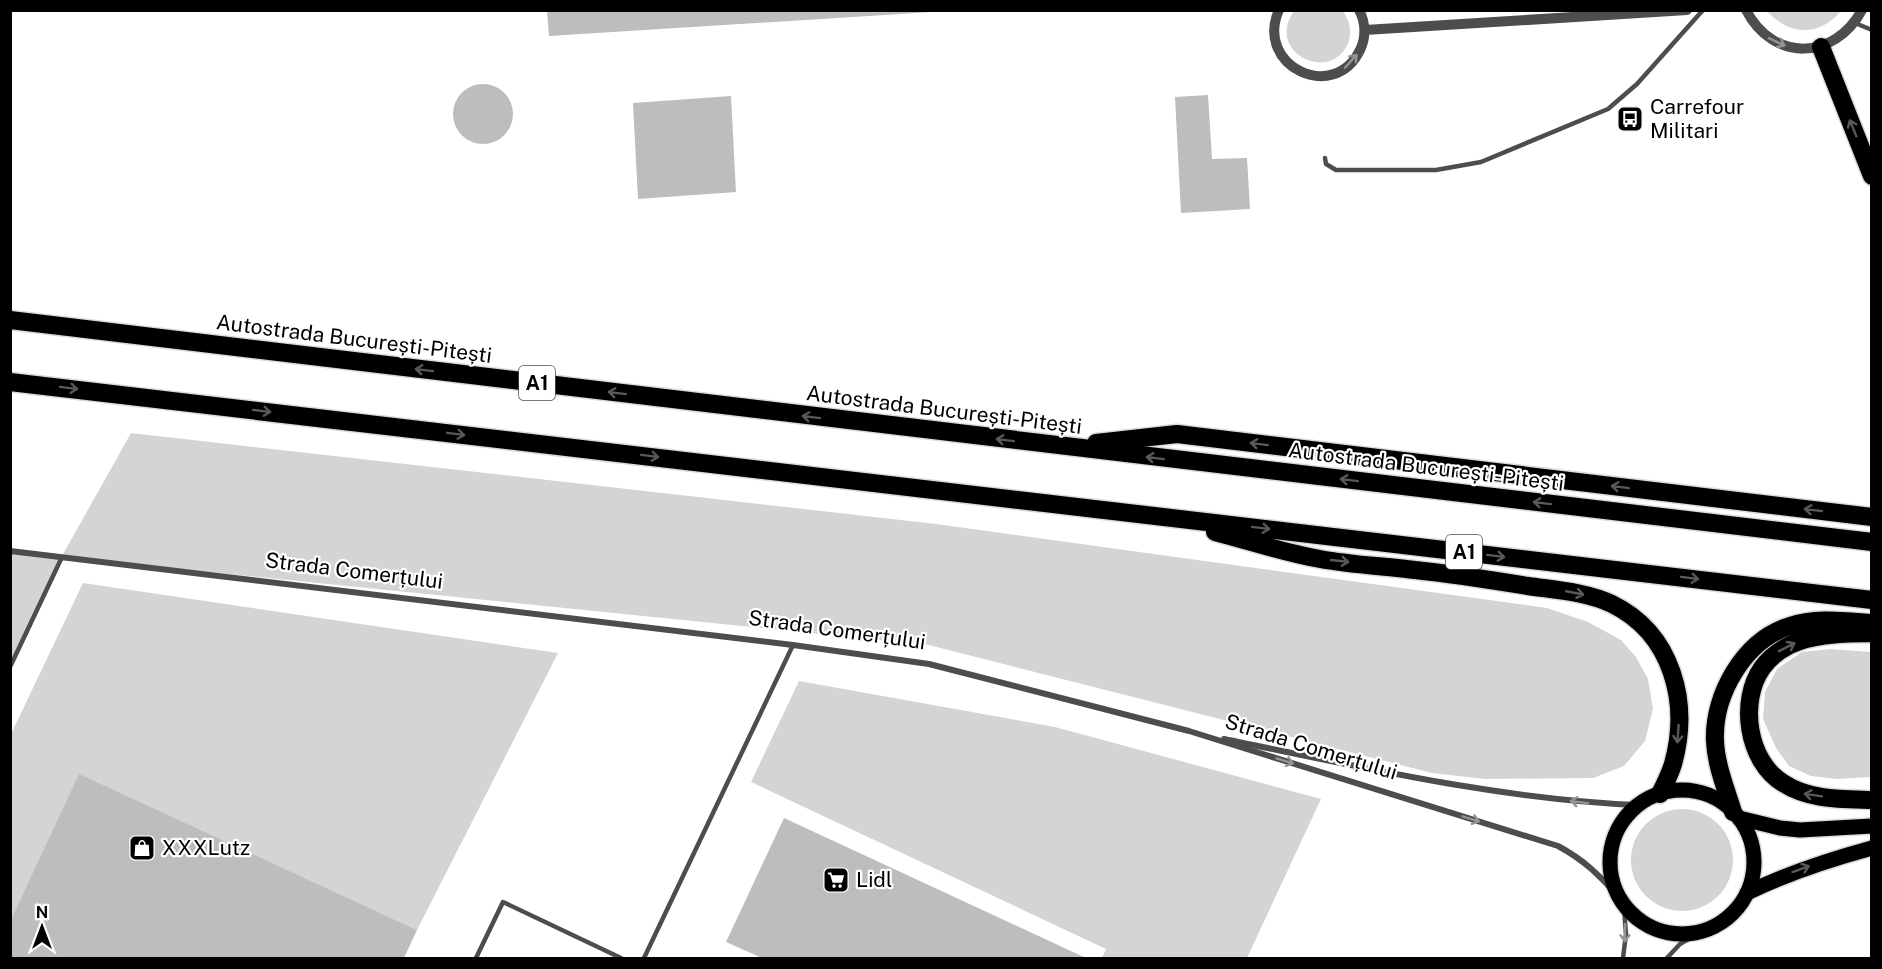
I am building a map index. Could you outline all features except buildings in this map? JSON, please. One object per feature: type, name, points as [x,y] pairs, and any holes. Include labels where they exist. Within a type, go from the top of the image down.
[{"type":"highway","points":[[1821,47],[1872,176]]},
{"type":"highway","name":"Autostrada București-Pitești","points":[[10,320],[1872,542]]},
{"type":"highway","name":"A1","points":[[10,382],[1872,600]]},
{"type":"highway","points":[[1063,447],[1177,434],[1872,517]]},
{"type":"highway","points":[[1057,504],[1172,520],[1320,559],[1449,574],[1567,592],[1595,597],[1613,604],[1630,616],[1659,645],[1671,667],[1674,678],[1679,699],[1678,743],[1672,767],[1660,794]]},
{"type":"highway","points":[[1736,815],[1718,760],[1715,741],[1717,712],[1724,689],[1736,669],[1766,638],[1789,626],[1815,620],[1872,623]]},
{"type":"highway","points":[[1872,633],[1811,638],[1792,644],[1776,653],[1762,668],[1753,687],[1749,714],[1752,741],[1763,763],[1780,782],[1802,793],[1837,799],[1872,800]]},
{"type":"main road","points":[[1680,790],[1700,792],[1718,800],[1736,815],[1748,835],[1753,854],[1753,874],[1747,893],[1735,911],[1719,925],[1699,933],[1674,934],[1650,927],[1621,902],[1611,877],[1610,857],[1614,838],[1623,820],[1637,805],[1660,794],[1680,790]]},
{"type":"main road","points":[[1736,815],[1771,826],[1800,830],[1872,826]]},
{"type":"main road","points":[[1747,893],[1822,861],[1872,848]]},
{"type":"street","points":[[1279,10],[1274,36],[1277,48],[1284,60],[1294,69],[1307,75],[1321,77],[1335,74],[1347,67],[1357,56],[1363,44],[1365,30],[1359,10]]},
{"type":"street","points":[[1365,30],[1688,10]]},
{"type":"street","points":[[1746,10],[1753,23],[1766,37],[1783,46],[1802,49],[1821,47],[1840,38],[1855,23],[1862,10]]},
{"type":"street","name":"Strada Comerțului","points":[[10,551],[792,645],[929,664],[1189,731],[1558,846],[1575,855],[1597,872],[1621,902]]},
{"type":"street","points":[[1189,731],[1423,780],[1492,792],[1587,803],[1637,805]]},
{"type":"lane","points":[[1325,158],[1326,164],[1336,170],[1436,170],[1481,162],[1608,109],[1637,84],[1703,10]]},
{"type":"lane","points":[[1855,23],[1872,30]]},
{"type":"lane","points":[[10,667],[62,556]]},
{"type":"lane","points":[[644,958],[792,645]]},
{"type":"lane","points":[[476,958],[503,902],[621,958]]},
{"type":"lane","points":[[1621,902],[1626,934],[1623,958]]},
{"type":"lane","points":[[1666,958],[1680,944],[1699,933]]},
{"type":"shaded area","points":[[1294,11],[1343,11],[1350,33],[1349,41],[1341,54],[1329,61],[1317,62],[1304,59],[1294,51],[1288,40],[1287,26]]},
{"type":"shaded area","points":[[1767,11],[1841,11],[1823,25],[1804,30],[1785,25]]},
{"type":"shaded area","points":[[131,433],[936,524],[1547,608],[1588,622],[1621,640],[1636,657],[1648,679],[1653,709],[1645,741],[1624,766],[1593,778],[1485,779],[1432,773],[929,645],[62,557],[11,663],[11,551],[62,556]]},
{"type":"shaded area","points":[[83,583],[558,653],[417,930],[79,775],[11,922],[11,734]]},
{"type":"shaded area","points":[[1831,649],[1871,652],[1871,777],[1837,779],[1811,776],[1789,766],[1776,748],[1763,719],[1765,692],[1777,669],[1802,652]]},
{"type":"shaded area","points":[[799,681],[1055,727],[1321,799],[1247,958],[1102,958],[1106,949],[751,782]]},
{"type":"shaded area","points":[[1682,809],[1701,813],[1718,824],[1729,841],[1733,860],[1729,879],[1718,896],[1701,907],[1682,911],[1663,907],[1646,896],[1635,879],[1631,860],[1635,841],[1646,824],[1663,813]]},
{"type":"place","name":"Carrefour Militari","points":[[1630,119]]},
{"type":"place","name":"XXXLutz","points":[[142,848]]},
{"type":"place","name":"Lidl","points":[[836,880]]}]
